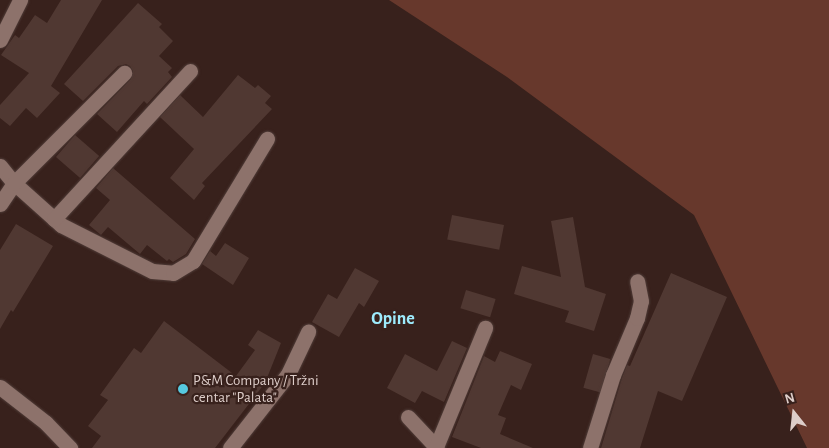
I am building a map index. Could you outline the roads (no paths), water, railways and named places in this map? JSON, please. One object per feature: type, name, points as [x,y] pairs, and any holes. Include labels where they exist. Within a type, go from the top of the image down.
[{"type":"street","points":[[0,40],[20,0]]},
{"type":"street","points":[[54,219],[190,70]]},
{"type":"street","points":[[0,204],[14,183],[124,73]]},
{"type":"street","points":[[0,166],[14,183],[61,225],[152,271],[173,273],[193,261],[267,139]]},
{"type":"street","points":[[590,448],[613,375],[637,318],[641,301],[637,281]]},
{"type":"street","points":[[408,417],[437,448],[485,328]]},
{"type":"street","points":[[230,448],[288,374],[308,332]]},
{"type":"street","points":[[0,387],[46,423],[70,448]]},
{"type":"place","name":"P&M Company / Tržni centar \"Palata\"","points":[[183,389]]},
{"type":"district","name":"Opine","points":[[393,319]]}]
